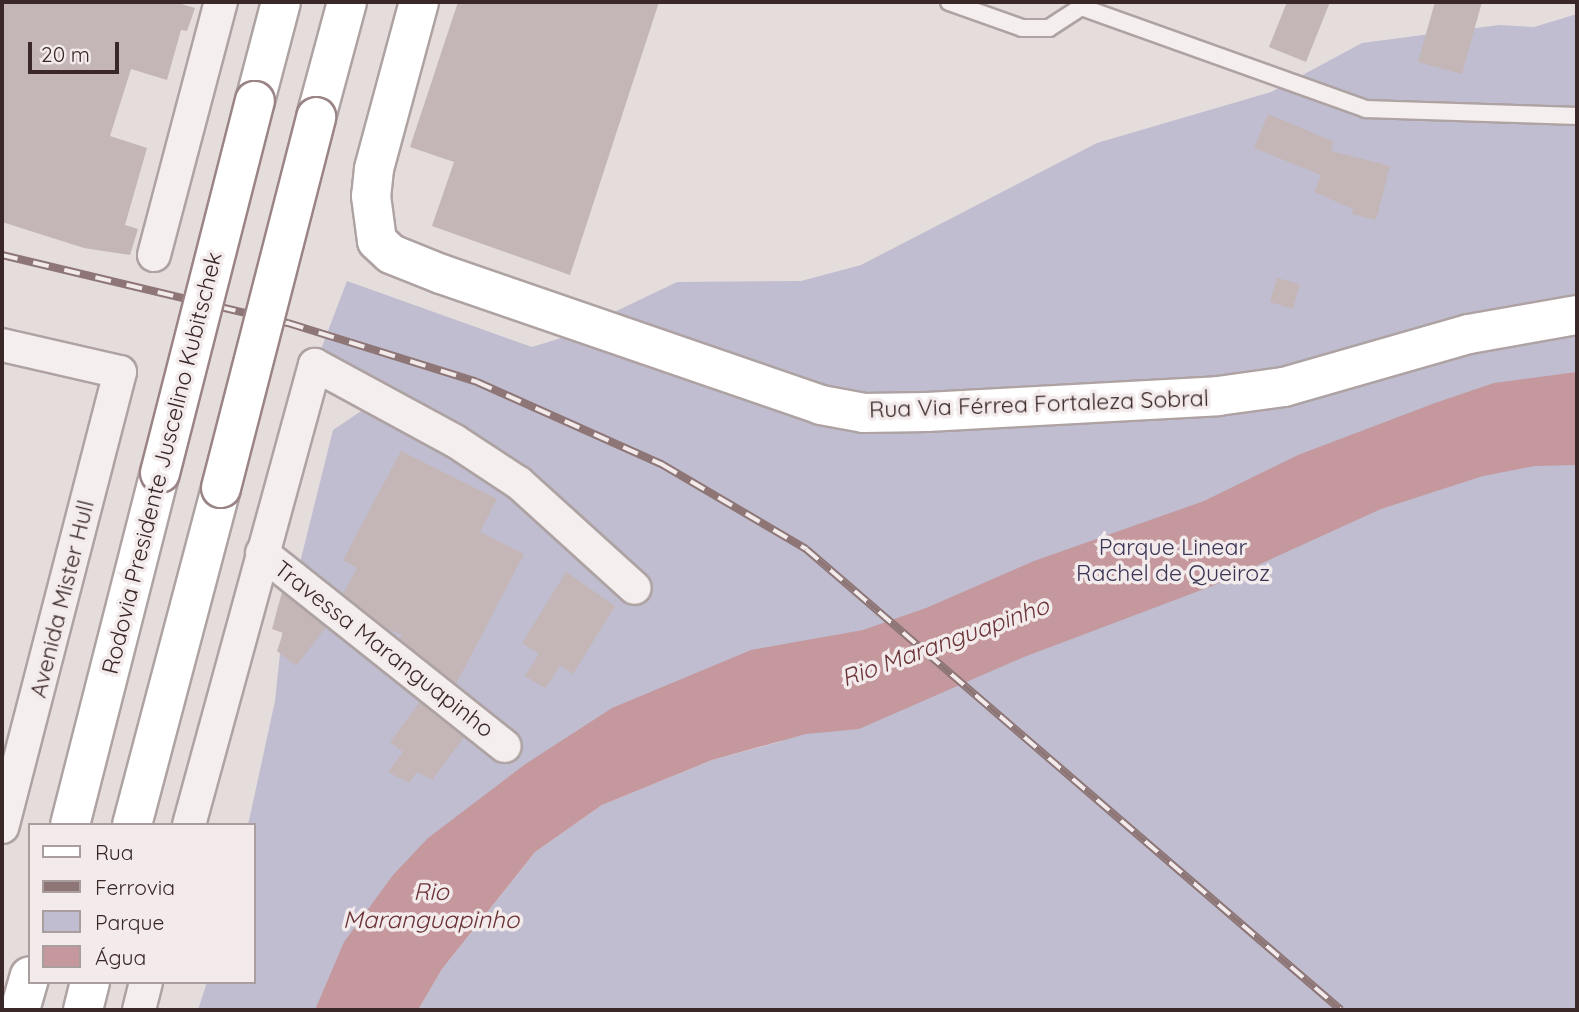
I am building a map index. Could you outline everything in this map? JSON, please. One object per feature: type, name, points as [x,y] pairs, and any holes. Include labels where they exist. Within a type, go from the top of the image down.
[{"type":"main road","name":"Rodovia Presidente Juscelino Kubitschek","points":[[70,823],[281,2]]},
{"type":"main road","points":[[133,823],[347,2]]},
{"type":"main road","name":"Rua Via Férrea Fortaleza Sobral","points":[[419,2],[374,169],[372,220],[377,241],[391,254],[771,390],[864,413],[1218,396],[1284,387],[1469,334],[1577,315]]},
{"type":"main road","points":[[20,1010],[28,983]]},
{"type":"main road","points":[[83,1010],[90,984]]},
{"type":"street","points":[[154,255],[221,2]]},
{"type":"street","name":"Avenida Mister Hull","points":[[2,345],[120,372],[2,827]]},
{"type":"street","points":[[189,823],[315,365],[455,441],[519,483],[635,588]]},
{"type":"street","name":"Travessa Maranguapinho","points":[[262,553],[505,746]]},
{"type":"street","points":[[139,1010],[146,984]]},
{"type":"lane","points":[[949,2],[1022,28],[1049,28],[1082,4],[1366,109],[1577,116]]},
{"type":"green space","name":"Parque Linear Rachel de Queiroz","points":[[1577,14],[1577,1010],[418,1010],[442,969],[535,852],[602,805],[712,760],[783,741],[598,756],[381,1010],[198,1010],[206,984],[256,984],[256,823],[248,823],[275,701],[282,635],[333,430],[388,393],[318,357],[347,281],[532,347],[558,339],[677,282],[801,281],[861,265],[1097,143],[1271,92],[1362,43],[1499,25],[1534,27]]},
{"type":"water","name":"Rio Maranguapinho","points":[[1577,372],[1577,465],[1535,466],[1483,476],[1381,509],[1212,586],[1024,657],[859,729],[806,734],[712,760],[602,805],[535,852],[442,969],[418,1010],[315,1010],[344,942],[393,875],[428,838],[524,765],[612,708],[751,650],[863,630],[926,608],[1034,561],[1204,501],[1298,455],[1435,403],[1494,383]]},
{"type":"building","points":[[2,2],[175,2],[195,8],[187,31],[181,30],[167,80],[131,69],[110,136],[147,148],[125,225],[138,229],[130,255],[84,248],[2,222]]},
{"type":"building","points":[[458,2],[659,2],[570,275],[432,226],[454,162],[410,147]]},
{"type":"building","points":[[1287,2],[1330,2],[1306,62],[1269,47]]},
{"type":"building","points":[[1435,2],[1482,2],[1462,74],[1418,62]]},
{"type":"building","points":[[1268,114],[1334,142],[1331,151],[1390,166],[1376,220],[1352,214],[1353,209],[1314,192],[1321,175],[1254,148]]},
{"type":"building","points":[[1277,278],[1300,284],[1293,309],[1270,302]]},
{"type":"building","points":[[401,451],[497,499],[480,532],[524,554],[456,684],[400,639],[402,635],[386,628],[343,594],[357,568],[343,560]]},
{"type":"building","points":[[566,572],[615,606],[573,674],[560,666],[545,688],[525,676],[539,654],[522,643]]},
{"type":"building","points":[[282,592],[326,627],[296,666],[277,651],[283,633],[272,629]]},
{"type":"building","points":[[420,702],[464,737],[432,780],[417,772],[409,783],[388,772],[403,752],[390,742]]},
{"type":"railway","points":[[2,255],[288,323],[477,382],[663,465],[806,549],[1341,1010]]}]
